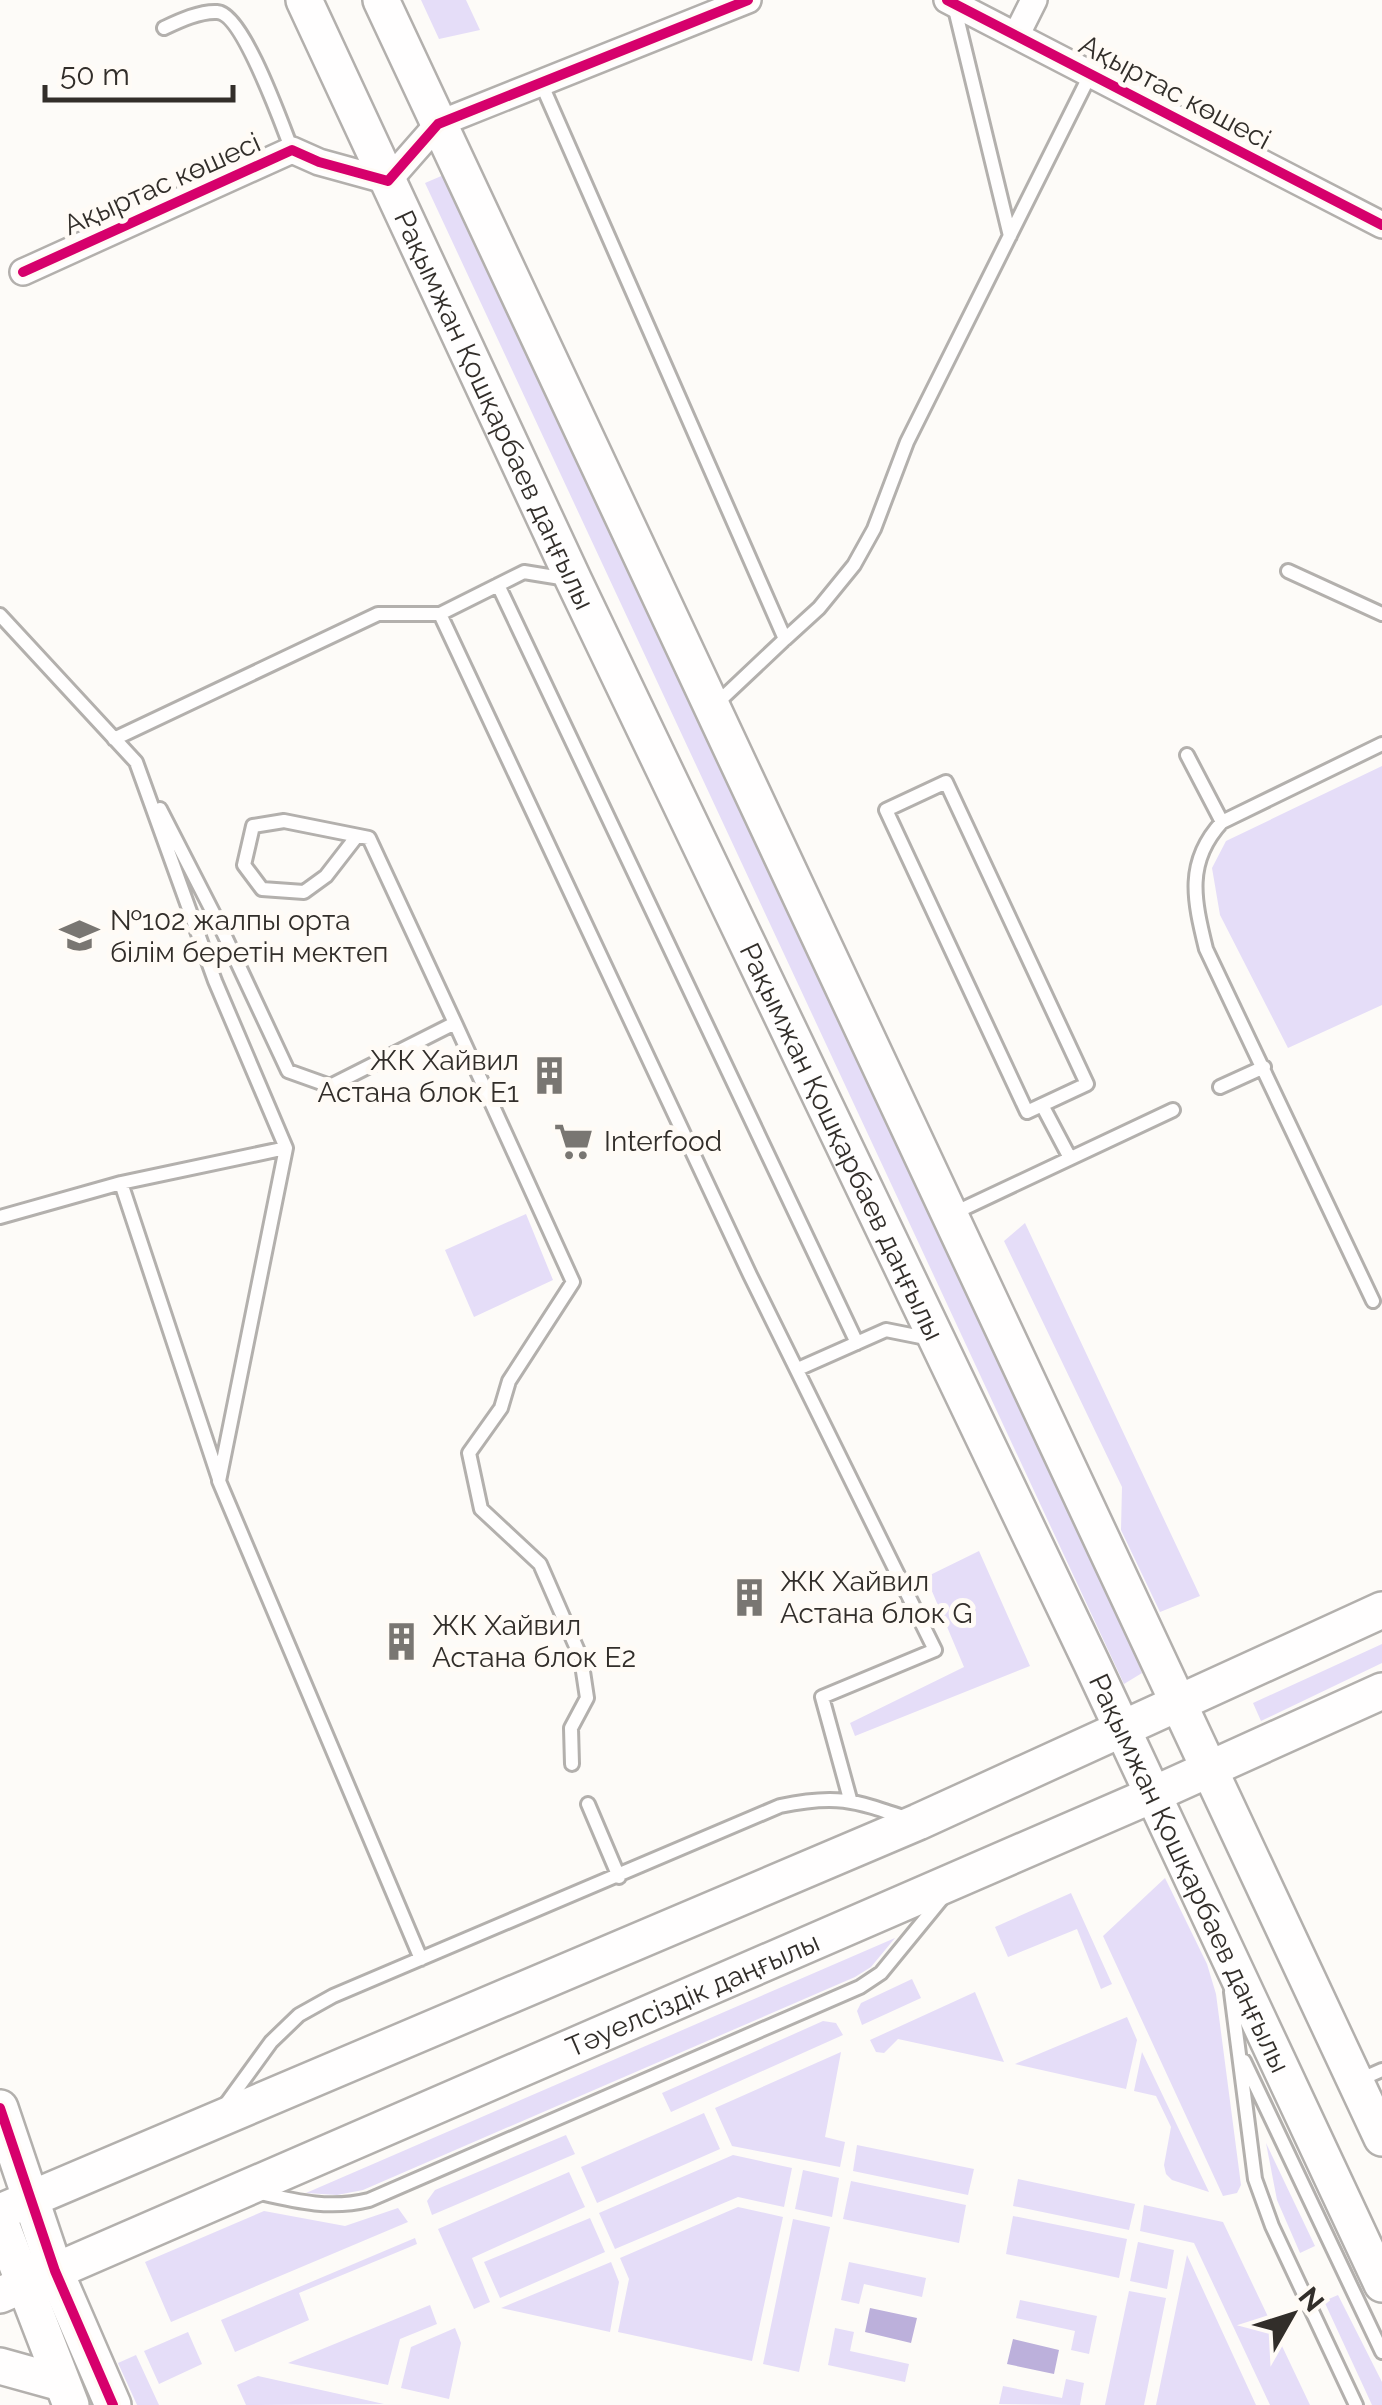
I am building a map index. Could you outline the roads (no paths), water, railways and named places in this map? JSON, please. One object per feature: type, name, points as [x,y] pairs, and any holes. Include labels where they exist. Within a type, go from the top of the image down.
[{"type":"main road","name":"Рақымжан Қошқарбаев даңғылы","points":[[304,0],[574,581],[1382,2284]]},
{"type":"main road","points":[[380,0],[1178,1703],[1373,2086],[1382,2138]]},
{"type":"main road","points":[[14,2206],[918,1822],[1382,1610]]},
{"type":"main road","name":"Тәуелсіздік даңғылы","points":[[26,2284],[1382,1692]]},
{"type":"main road","points":[[0,2108],[26,2284],[112,2405]]},
{"type":"main road","points":[[0,2221],[66,2394]]},
{"type":"main road","points":[[0,2366],[66,2394]]},
{"type":"street","points":[[388,181],[438,124],[748,0]]},
{"type":"street","points":[[1016,34],[1034,0]]},
{"type":"street","name":"Ақыртас көшесі","points":[[950,2],[1382,226]]},
{"type":"street","name":"Ақыртас көшесі","points":[[23,272],[292,150],[319,162],[388,181]]},
{"type":"lane","points":[[950,2],[1010,236]]},
{"type":"lane","points":[[164,28],[218,12],[228,15],[244,35],[292,150]]},
{"type":"lane","points":[[712,708],[819,608],[854,566],[874,529],[907,442],[1091,73]]},
{"type":"lane","points":[[541,83],[784,639]]},
{"type":"lane","points":[[1288,571],[1382,614]]},
{"type":"lane","points":[[114,738],[378,614],[440,614],[524,572],[574,581]]},
{"type":"lane","points":[[498,585],[856,1343]]},
{"type":"lane","points":[[0,614],[136,762],[224,932],[288,1071],[330,1086],[454,1024]]},
{"type":"lane","points":[[440,614],[750,1275],[935,1650],[822,1697],[850,1799]]},
{"type":"lane","points":[[1373,1301],[1206,949],[1194,898],[1204,842],[1222,822],[1382,744]]},
{"type":"lane","points":[[1187,754],[1222,822]]},
{"type":"lane","points":[[136,762],[215,980],[286,1148],[219,1481]]},
{"type":"lane","points":[[946,782],[1087,1084],[1042,1104],[1027,1112],[886,810],[946,782]]},
{"type":"lane","points":[[357,836],[326,876],[304,892],[262,889],[244,864],[254,826],[284,821],[369,838],[573,1282],[509,1381],[501,1408],[469,1453],[481,1509],[540,1564],[581,1658],[587,1698],[571,1728],[572,1764]]},
{"type":"lane","points":[[1220,1087],[1264,1066]]},
{"type":"lane","points":[[1042,1104],[1070,1158]]},
{"type":"lane","points":[[950,1214],[1173,1110]]},
{"type":"lane","points":[[0,1217],[121,1183],[286,1148]]},
{"type":"lane","points":[[121,1183],[219,1481],[422,1959]]},
{"type":"lane","points":[[798,1369],[886,1330],[936,1340]]},
{"type":"lane","points":[[213,2120],[271,2042],[298,2015],[333,1996],[780,1806],[850,1799],[918,1822]]},
{"type":"lane","points":[[588,1804],[619,1877]]},
{"type":"lane","points":[[244,2190],[322,2206],[346,2206],[368,2200],[860,1987],[893,1958],[959,1877]]},
{"type":"lane","points":[[1226,1955],[1256,2179],[1356,2405]]},
{"type":"lane","points":[[1238,2050],[1382,2352]]},
{"type":"place","name":"№102 жалпы орта білім беретін мектеп","points":[[80,936]]},
{"type":"place","name":"ЖК Хайвил Астана блок E1","points":[[549,1076]]},
{"type":"place","name":"Interfood","points":[[574,1141]]},
{"type":"place","name":"ЖК Хайвил Астана блок G","points":[[750,1597]]},
{"type":"place","name":"ЖК Хайвил Астана блок E2","points":[[402,1641]]}]
